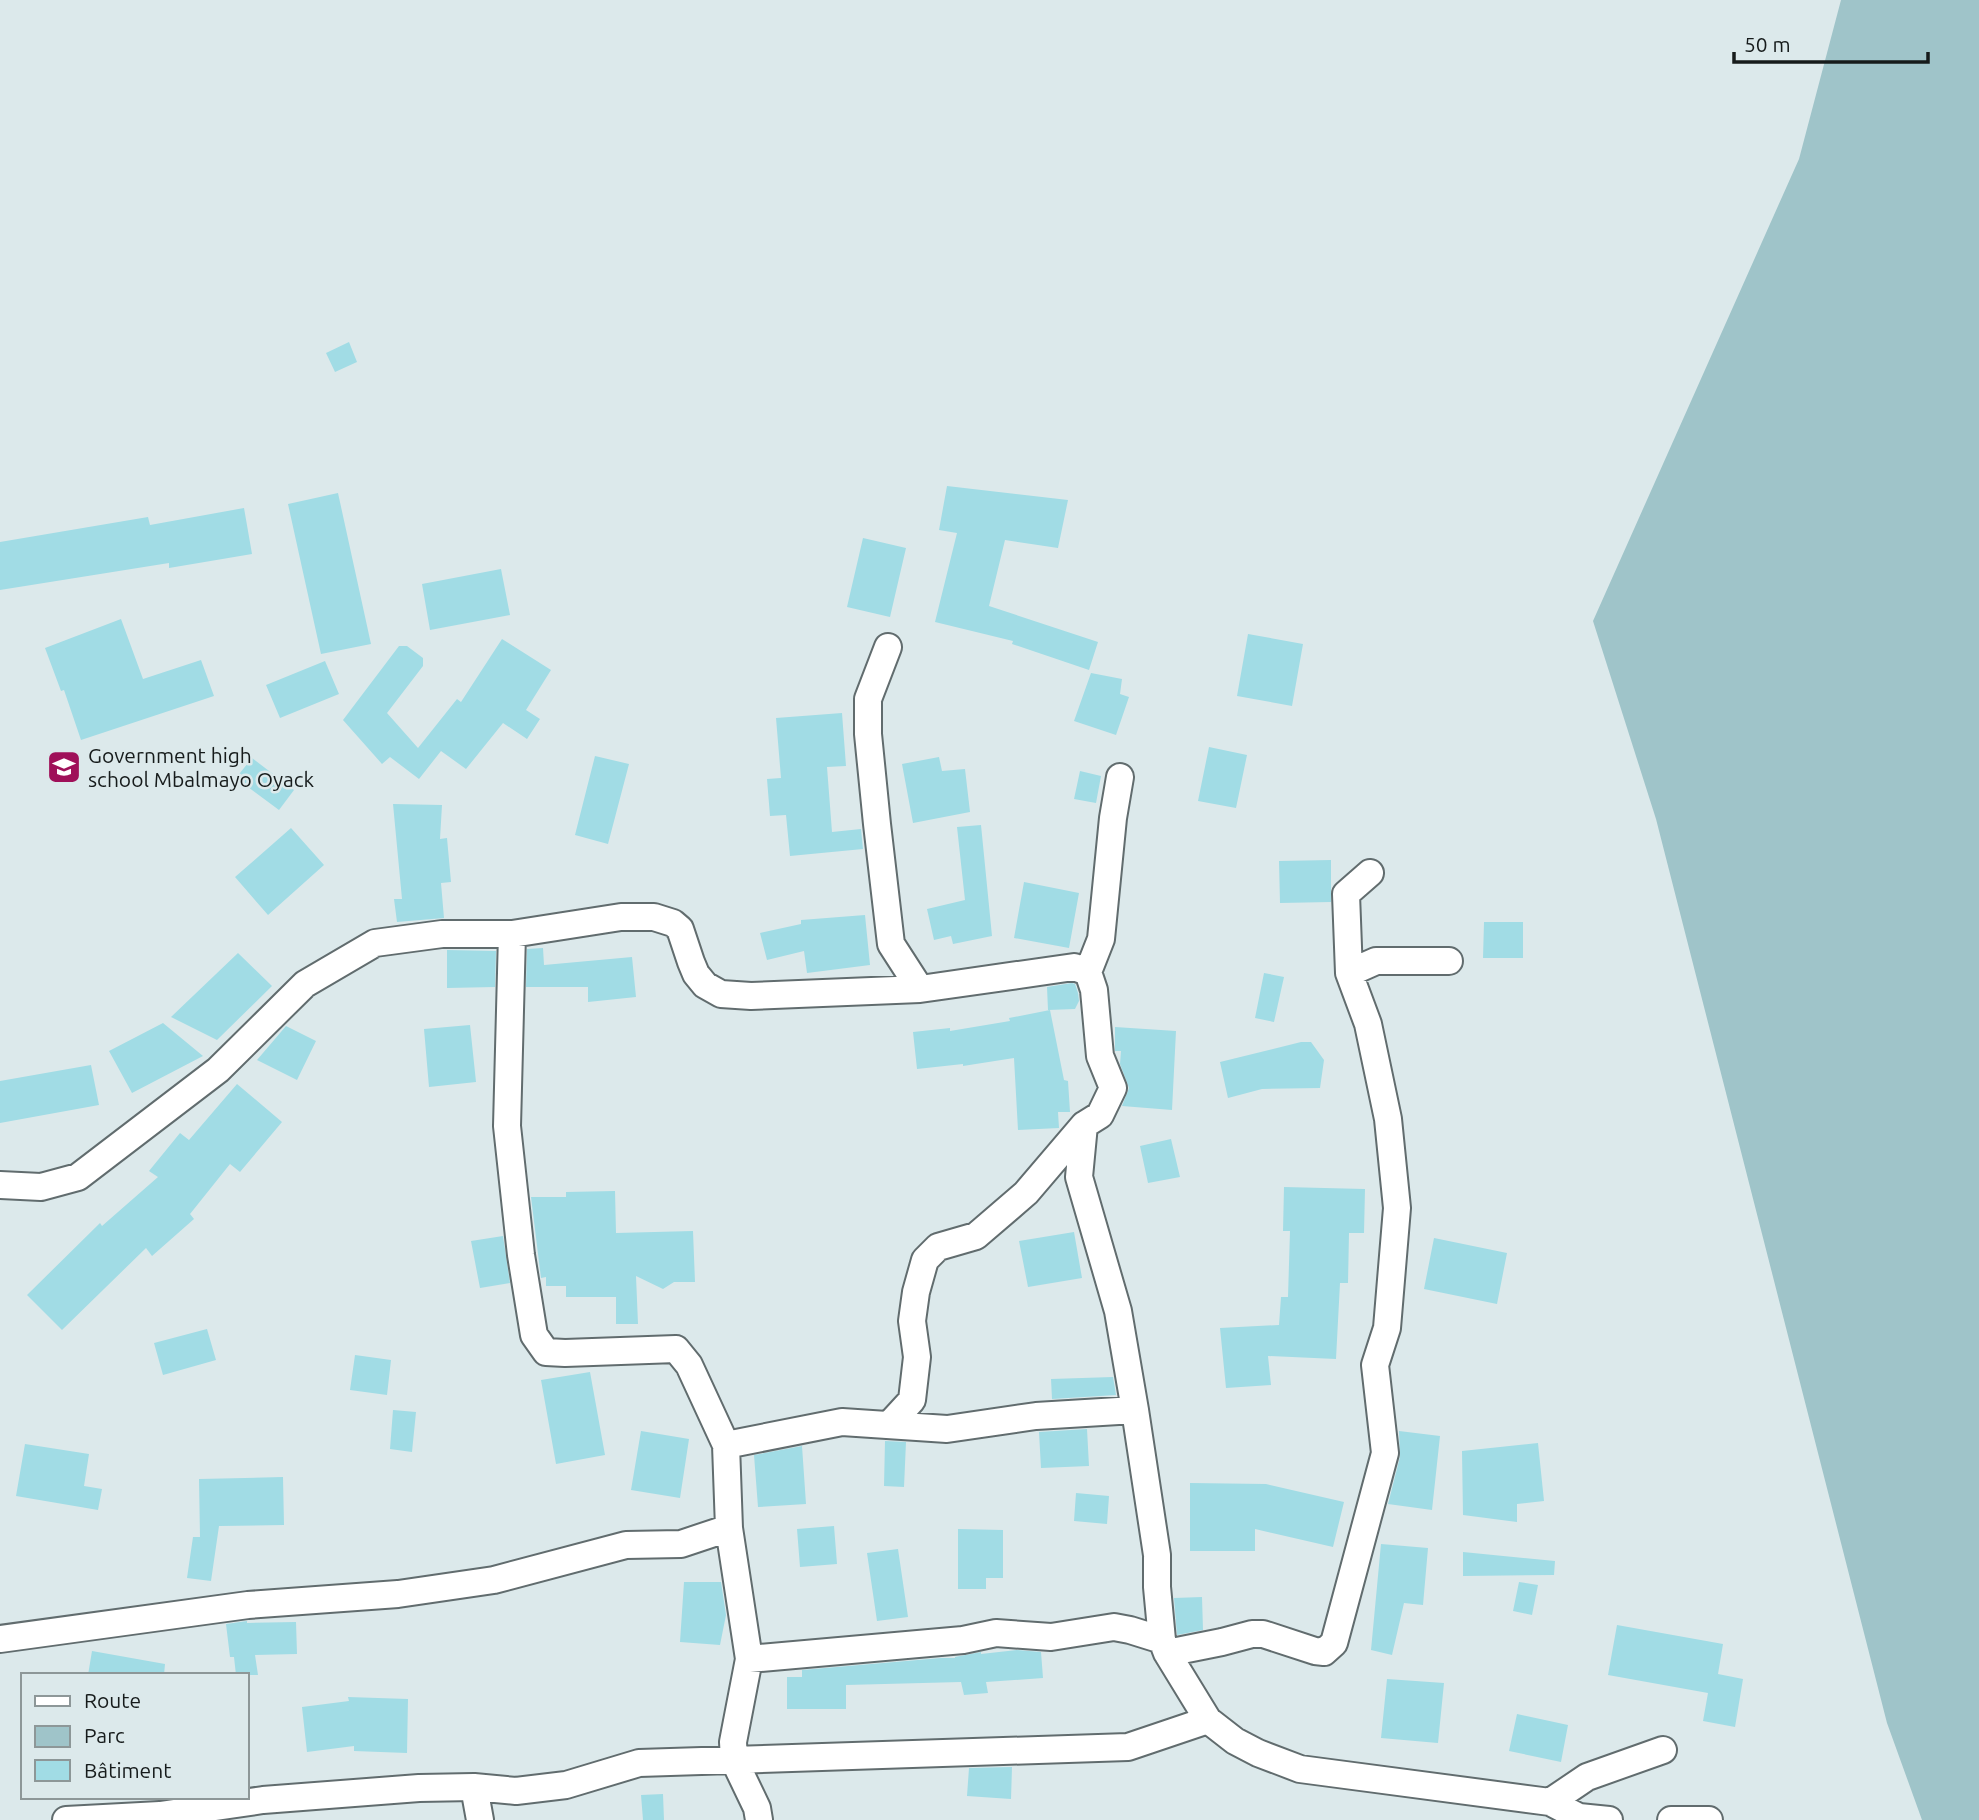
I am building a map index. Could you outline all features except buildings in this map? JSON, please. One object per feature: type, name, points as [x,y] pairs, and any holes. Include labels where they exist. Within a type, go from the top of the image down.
[{"type":"street","points":[[888,647],[868,699],[868,734],[891,944],[920,989]]},
{"type":"street","points":[[889,1425],[912,1400],[917,1357],[912,1321],[916,1292],[925,1260],[938,1247],[976,1236],[1026,1193],[1084,1125],[1100,1115],[1113,1088],[1100,1056],[1094,990],[1088,972],[1101,939],[1113,818],[1120,777]]},
{"type":"street","points":[[749,1659],[963,1640],[996,1633],[1051,1637],[1114,1627],[1130,1630],[1164,1647],[1222,1643],[1252,1634],[1263,1634],[1315,1651],[1325,1652],[1334,1643],[1385,1453],[1376,1366],[1387,1328],[1397,1208],[1388,1119],[1368,1024],[1349,973],[1346,894],[1370,873]]},
{"type":"street","points":[[0,1185],[41,1186],[78,1177],[218,1070],[305,984],[375,943],[442,934],[512,934],[621,917],[654,917],[673,923],[680,929],[696,974],[705,985],[721,994],[751,996],[920,989],[1074,967],[1088,972]]},
{"type":"street","points":[[512,934],[507,1126],[521,1255],[534,1335],[546,1352],[676,1349],[689,1365],[726,1445],[729,1528],[749,1659],[733,1742],[734,1760],[757,1808],[759,1820]]},
{"type":"street","points":[[1349,973],[1376,961],[1449,961]]},
{"type":"street","points":[[1084,1125],[1079,1177],[1118,1311],[1157,1555],[1157,1587],[1164,1647],[1208,1720],[1235,1741],[1258,1754],[1300,1769],[1550,1802],[1579,1818],[1609,1820]]},
{"type":"street","points":[[726,1445],[842,1422],[947,1429],[1036,1416],[1135,1410]]},
{"type":"street","points":[[0,1639],[248,1605],[398,1594],[494,1580],[626,1545],[681,1544],[729,1528]]},
{"type":"street","points":[[66,1820],[160,1817],[263,1800],[419,1788],[474,1787],[516,1791],[566,1785],[639,1763],[1129,1747],[1208,1720]]},
{"type":"street","points":[[1550,1802],[1587,1776],[1663,1750]]},
{"type":"street","points":[[474,1787],[480,1820]]},
{"type":"street","points":[[1671,1820],[1709,1820]]},
{"type":"green space","points":[[1841,0],[1979,0],[1979,1820],[1922,1820],[1887,1723],[1656,819],[1593,621],[1799,159]]},
{"type":"place","name":"Government high school Mbalmayo Oyack","points":[[64,767]]}]
